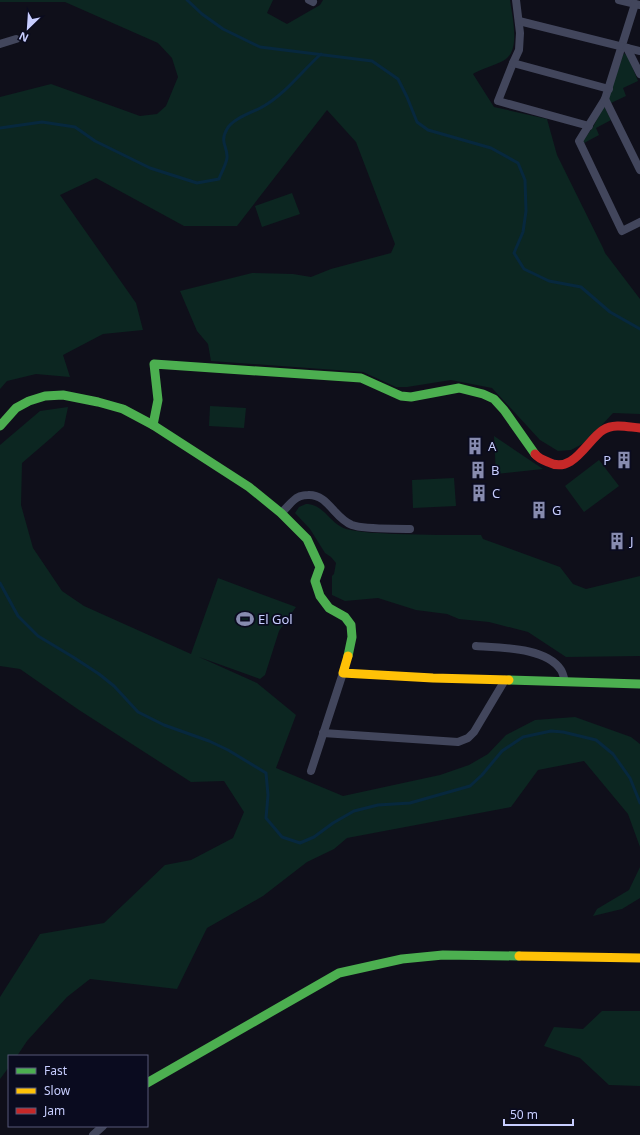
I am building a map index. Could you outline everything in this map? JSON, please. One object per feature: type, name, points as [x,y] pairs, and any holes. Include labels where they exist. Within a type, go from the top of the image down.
[{"type":"street","points":[[516,0],[520,33],[519,50],[498,102],[589,126]]},
{"type":"street","points":[[619,0],[637,4],[624,47],[605,99],[579,141],[622,231],[640,222]]},
{"type":"street","points":[[519,22],[640,51]]},
{"type":"street","points":[[0,44],[16,39]]},
{"type":"street","points":[[624,47],[640,74]]},
{"type":"street","points":[[513,63],[609,89]]},
{"type":"street","points":[[605,99],[640,170]]},
{"type":"street","points":[[153,425],[158,400],[154,364],[361,378],[401,396],[411,397],[459,388],[477,392],[494,399],[504,410],[537,457],[551,464],[562,465],[573,460],[603,430],[615,426],[640,428]]},
{"type":"street","points":[[0,426],[16,408],[28,401],[45,396],[63,395],[98,402],[123,410],[153,425],[249,487],[298,529],[307,539],[320,567],[315,582],[318,591],[329,609],[344,616],[350,623],[352,632],[343,673],[311,771]]},
{"type":"street","points":[[281,513],[295,499],[302,495],[314,495],[323,499],[341,518],[352,525],[369,528],[410,528]]},
{"type":"street","points":[[476,646],[526,651],[546,657],[562,671],[565,682]]},
{"type":"street","points":[[343,673],[426,678],[640,684]]},
{"type":"street","points":[[323,733],[458,742],[468,738],[474,732],[504,680]]},
{"type":"street","points":[[148,1082],[338,973],[402,959],[444,955],[640,958]]},
{"type":"street","points":[[93,1135],[102,1127]]},
{"type":"green space","points":[[0,0],[273,0],[267,13],[287,24],[320,5],[323,0],[510,0],[514,30],[511,53],[504,60],[473,74],[494,107],[547,119],[557,155],[605,253],[640,299],[640,414],[613,413],[586,442],[571,450],[558,451],[540,440],[492,388],[451,380],[407,387],[396,387],[363,372],[211,361],[208,344],[197,331],[180,291],[252,273],[293,274],[311,277],[331,269],[391,253],[395,244],[356,142],[327,110],[237,226],[184,226],[96,178],[60,195],[136,303],[143,330],[103,334],[63,355],[70,377],[36,374],[7,381],[0,389],[0,97],[51,84],[140,116],[157,114],[166,106],[178,77],[172,58],[158,43],[65,2],[0,2]]},
{"type":"green space","points":[[624,53],[628,57],[638,81],[623,88],[626,96],[611,103],[608,98]]},
{"type":"green space","points":[[604,106],[611,120],[596,128],[599,135],[584,143],[583,141],[593,127]]},
{"type":"green space","points":[[292,193],[300,214],[262,227],[255,206]]},
{"type":"green space","points":[[210,406],[246,408],[244,428],[209,426]]},
{"type":"green space","points":[[68,407],[64,426],[22,463],[21,505],[33,548],[62,591],[84,606],[191,654],[218,578],[296,607],[279,631],[265,675],[260,679],[199,657],[257,683],[296,715],[276,768],[343,796],[440,775],[469,765],[488,754],[506,735],[535,720],[575,717],[631,737],[640,744],[640,847],[628,814],[584,761],[538,770],[511,807],[347,838],[334,849],[307,862],[263,896],[207,928],[177,989],[90,979],[67,997],[27,1041],[18,1055],[8,1055],[8,1068],[0,1079],[0,997],[40,934],[104,923],[165,865],[191,860],[233,838],[244,812],[224,781],[191,782],[79,710],[20,669],[0,666],[0,445],[40,411]]},
{"type":"green space","points":[[494,436],[543,469],[496,474]]},
{"type":"green space","points":[[599,460],[619,486],[584,512],[565,486]]},
{"type":"green space","points":[[454,478],[456,506],[413,508],[412,480]]},
{"type":"green space","points":[[306,504],[318,507],[336,523],[346,529],[370,533],[481,535],[483,539],[560,567],[573,584],[586,589],[640,576],[640,656],[566,657],[528,632],[489,622],[459,619],[447,614],[416,610],[378,598],[345,601],[332,595],[332,576],[334,574],[336,563],[325,553],[310,529],[295,513],[299,507]]},
{"type":"green space","points":[[640,867],[640,898],[622,909],[593,916],[597,909],[629,890]]},
{"type":"green space","points":[[602,1011],[640,1011],[640,1086],[609,1085],[580,1058],[544,1046],[554,1027],[583,1029]]},
{"type":"waterway","points":[[187,0],[202,14],[223,29],[260,47],[372,61],[398,79],[417,122],[428,130],[491,148],[518,163],[525,180],[526,211],[523,232],[514,253],[524,269],[549,281],[581,287],[610,312],[640,329]]},
{"type":"waterway","points":[[0,128],[42,122],[75,127],[95,141],[150,168],[197,183],[219,179],[226,163],[227,154],[224,138],[230,125],[239,118],[260,108],[280,95],[321,54]]},
{"type":"waterway","points":[[0,583],[18,616],[38,636],[99,674],[114,686],[138,712],[164,725],[209,741],[228,750],[266,773],[268,795],[266,818],[282,837],[300,843],[314,837],[333,823],[354,811],[378,805],[410,803],[470,786],[482,775],[502,751],[523,737],[551,731],[563,732],[596,740],[613,754],[630,778],[640,803]]},
{"type":"traffic: fast","points":[[153,425],[158,400],[154,364],[361,378],[401,396],[411,397],[459,388],[483,394],[494,399],[504,410],[535,454]]},
{"type":"traffic: fast","points":[[0,426],[16,408],[29,401],[45,396],[63,395],[98,402],[123,409],[153,425],[249,487],[281,513],[307,539],[320,567],[315,581],[320,596],[329,608],[345,617],[351,625],[352,637],[348,656]]},
{"type":"traffic: fast","points":[[509,680],[640,684]]},
{"type":"traffic: fast","points":[[148,1082],[339,973],[402,959],[443,955],[519,956]]},
{"type":"traffic: slow","points":[[348,656],[343,673],[433,678],[509,680]]},
{"type":"traffic: slow","points":[[519,956],[640,958]]},
{"type":"traffic: jam","points":[[535,454],[539,458],[548,462],[557,465],[565,464],[579,455],[597,435],[607,428],[621,426],[640,428]]},
{"type":"place","name":"A","points":[[475,446]]},
{"type":"place","name":"P","points":[[624,460]]},
{"type":"place","name":"B","points":[[478,470]]},
{"type":"place","name":"C","points":[[479,493]]},
{"type":"place","name":"G","points":[[539,510]]},
{"type":"place","name":"J","points":[[617,541]]},
{"type":"place","name":"El Gol","points":[[245,619]]}]
